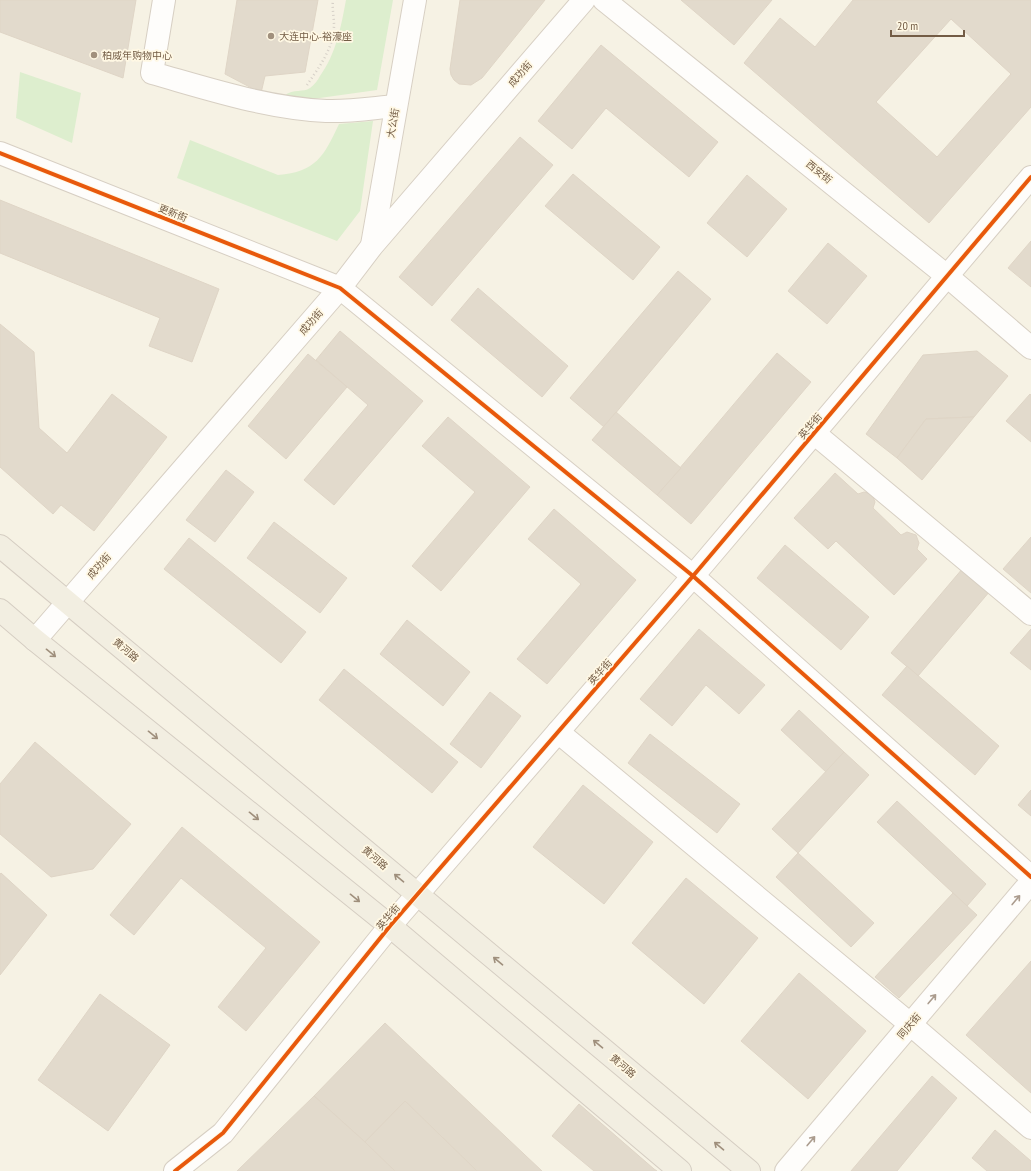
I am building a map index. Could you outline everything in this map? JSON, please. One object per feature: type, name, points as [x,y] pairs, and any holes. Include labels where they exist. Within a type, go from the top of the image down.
[{"type":"main road","name":"黄河路","points":[[0,546],[749,1171]]},
{"type":"main road","points":[[0,610],[35,640],[390,926],[680,1171]]},
{"type":"street","points":[[164,0],[152,73],[228,95],[272,105],[328,111],[396,106]]},
{"type":"street","name":"大公街","points":[[372,246],[415,0]]},
{"type":"street","name":"成功街","points":[[35,640],[340,288],[372,246],[584,0]]},
{"type":"street","name":"西安街","points":[[604,0],[948,276],[1031,348]]},
{"type":"street","name":"更新街","points":[[0,153],[340,288],[693,576],[1031,877]]},
{"type":"street","name":"英华街","points":[[175,1171],[223,1132],[390,926],[693,576],[1031,177]]},
{"type":"street","points":[[814,433],[1031,614]]},
{"type":"street","points":[[558,732],[910,1024],[1031,1128]]},
{"type":"street","name":"同庆街","points":[[786,1171],[1031,882]]},
{"type":"path","points":[[307,85],[324,60],[332,41],[334,26],[333,0]]},
{"type":"green space","points":[[346,0],[393,0],[377,90],[291,102],[284,96],[291,92],[310,88],[326,68],[337,40]]},
{"type":"green space","points":[[20,72],[81,93],[72,143],[16,118]]},
{"type":"green space","points":[[373,121],[360,211],[337,241],[177,178],[190,140],[278,175],[291,173],[310,166],[323,153],[339,124]]},
{"type":"building","name":"柏威年购物中心","points":[[0,0],[136,0],[123,78],[0,32]]},
{"type":"building","name":"大连中心-裕濠座","points":[[237,0],[318,0],[305,72],[265,76],[261,93],[225,74]]},
{"type":"building","points":[[460,0],[545,0],[482,78],[471,85],[459,84],[451,75],[450,69]]},
{"type":"building","points":[[681,0],[772,0],[734,45]]},
{"type":"building","points":[[853,0],[1031,0],[1031,107],[929,223],[744,63],[780,18],[815,47]],"holes":[[[951,19],[1011,74],[937,157],[876,102]]]},
{"type":"building","points":[[601,45],[718,142],[689,177],[606,108],[572,149],[538,121]]},
{"type":"building","points":[[520,137],[553,165],[432,306],[399,277]]},
{"type":"building","points":[[573,174],[660,247],[633,280],[545,206]]},
{"type":"building","points":[[747,175],[787,209],[747,257],[707,223]]},
{"type":"building","points":[[0,200],[219,289],[192,362],[149,346],[160,318],[0,253]]},
{"type":"building","points":[[1031,241],[1031,287],[1008,268]]},
{"type":"building","points":[[828,243],[867,276],[827,324],[788,291]]},
{"type":"building","points":[[678,271],[711,299],[604,427],[570,398]]},
{"type":"building","points":[[478,288],[568,366],[542,397],[451,320]]},
{"type":"building","points":[[0,324],[34,352],[39,428],[67,453],[112,394],[167,437],[94,531],[61,505],[53,514],[0,467]]},
{"type":"building","points":[[340,331],[423,401],[334,505],[304,480],[368,405],[316,360]]},
{"type":"building","points":[[977,351],[1008,376],[974,417],[926,419],[897,458],[866,434],[923,355]]},
{"type":"building","points":[[777,353],[811,382],[691,524],[657,495]]},
{"type":"building","points":[[308,354],[347,387],[286,459],[248,426]]},
{"type":"building","points":[[1030,394],[1031,395],[1031,442],[1006,421]]},
{"type":"building","points":[[616,412],[681,468],[657,495],[592,440]]},
{"type":"building","points":[[448,417],[530,487],[441,591],[412,566],[475,492],[422,446]]},
{"type":"building","points":[[974,417],[922,480],[897,458],[926,419]]},
{"type":"building","points":[[226,470],[254,492],[215,542],[186,520]]},
{"type":"building","points":[[835,473],[858,494],[864,492],[872,494],[875,502],[873,508],[901,535],[907,532],[916,535],[919,543],[917,549],[927,559],[894,595],[836,541],[828,549],[794,518]]},
{"type":"building","points":[[554,509],[636,580],[547,684],[517,659],[581,584],[528,539]]},
{"type":"building","points":[[274,522],[347,578],[320,613],[247,558]]},
{"type":"building","points":[[1031,537],[1031,593],[1003,569]]},
{"type":"building","points":[[189,538],[306,632],[281,663],[164,569]]},
{"type":"building","points":[[785,545],[869,617],[841,650],[757,578]]},
{"type":"building","points":[[963,568],[990,591],[918,676],[891,653]]},
{"type":"building","points":[[407,620],[470,672],[443,706],[380,654]]},
{"type":"building","points":[[699,629],[765,685],[739,714],[706,685],[672,726],[640,699]]},
{"type":"building","points":[[1031,629],[1031,670],[1010,653]]},
{"type":"building","points":[[907,666],[999,746],[975,775],[882,695]]},
{"type":"building","points":[[344,669],[458,762],[432,793],[319,700]]},
{"type":"building","points":[[490,692],[521,716],[481,768],[450,744]]},
{"type":"building","points":[[799,710],[844,752],[826,772],[781,730]]},
{"type":"building","points":[[650,734],[740,804],[717,833],[628,763]]},
{"type":"building","points":[[35,742],[131,824],[93,869],[51,877],[0,834],[0,784]]},
{"type":"building","points":[[844,752],[869,775],[798,853],[772,829]]},
{"type":"building","points":[[583,785],[653,842],[604,904],[533,847]]},
{"type":"building","points":[[1031,790],[1031,816],[1018,805]]},
{"type":"building","points":[[897,801],[986,884],[967,906],[877,822]]},
{"type":"building","points":[[182,827],[320,942],[246,1031],[218,1007],[266,948],[181,878],[134,935],[110,915]]},
{"type":"building","points":[[798,853],[874,923],[851,947],[776,877]]},
{"type":"building","points":[[1,873],[47,915],[0,975],[0,874]]},
{"type":"building","points":[[686,878],[758,938],[704,1004],[632,943]]},
{"type":"building","points":[[953,893],[977,915],[899,998],[875,977]]},
{"type":"building","points":[[1031,961],[1031,1093],[966,1035]]},
{"type":"building","points":[[799,973],[866,1031],[808,1099],[741,1041]]},
{"type":"building","points":[[100,994],[170,1045],[108,1131],[38,1080]]},
{"type":"building","points":[[385,1023],[542,1171],[477,1171],[405,1101],[365,1142],[314,1096]]},
{"type":"building","points":[[932,1076],[957,1098],[897,1171],[851,1171]]},
{"type":"building","points":[[314,1096],[365,1142],[395,1171],[237,1171]]},
{"type":"building","points":[[405,1101],[477,1171],[395,1171],[365,1142]]},
{"type":"building","points":[[579,1104],[657,1171],[594,1171],[552,1136]]},
{"type":"building","points":[[995,1130],[1031,1161],[1031,1171],[987,1171],[972,1158]]},
{"type":"cycle path","points":[[0,153],[340,288],[693,576],[1031,877]]},
{"type":"cycle path","points":[[175,1171],[223,1133],[390,926],[693,576],[1031,177]]},
{"type":"place","name":"大连中心-裕濠座","points":[[271,36]]},
{"type":"place","name":"柏威年购物中心","points":[[94,55]]}]
